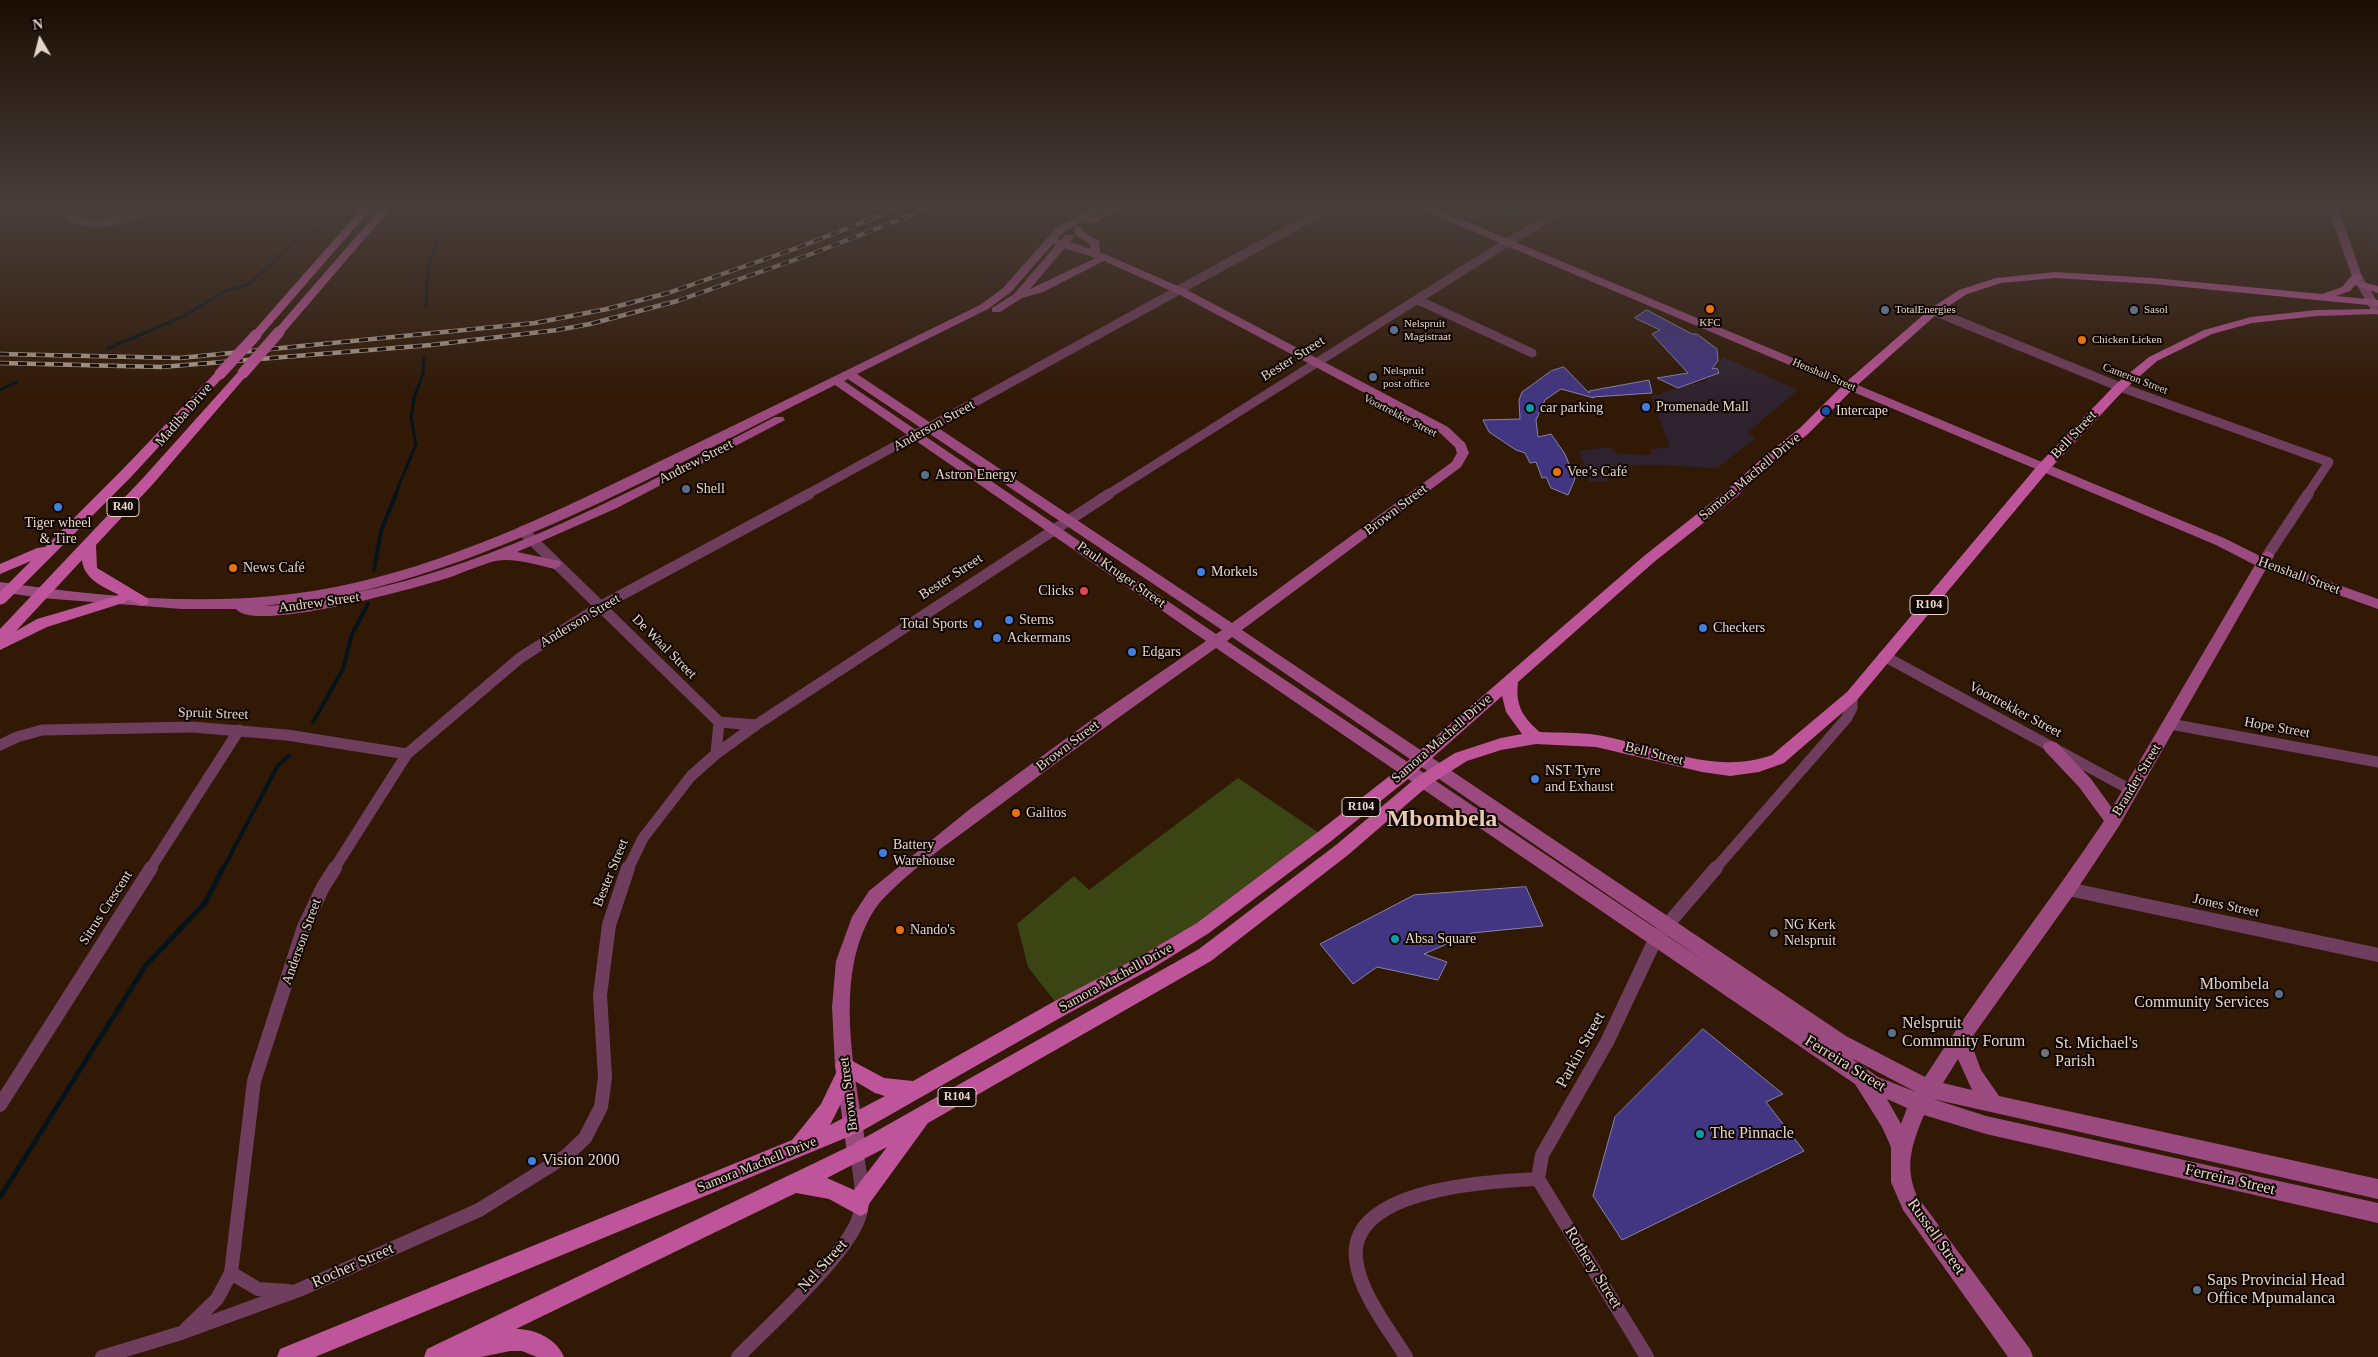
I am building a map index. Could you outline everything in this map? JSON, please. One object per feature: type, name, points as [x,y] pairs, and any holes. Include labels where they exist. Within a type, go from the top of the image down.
[{"type":"main road","name":"Madiba Drive","points":[[0,600],[6,588],[58,541],[126,474],[220,374],[311,271]]},
{"type":"main road","name":"Madiba Drive","points":[[0,638],[148,481],[331,271]]},
{"type":"main road","name":"Samora Machell Drive","points":[[1421,758],[1661,549],[1731,494],[1770,458],[1804,431],[1849,386],[1934,311],[1963,292],[1985,284],[2036,275],[2153,281],[2377,304]]},
{"type":"main road","points":[[2318,297],[2346,289],[2359,280],[2377,304]]},
{"type":"main road","name":"Bell Street","points":[[1423,774],[1478,750],[1536,738],[1596,741],[1702,766],[1730,770],[1759,766],[1778,758],[1852,696],[2043,468],[2120,387],[2154,358],[2170,349],[2226,326],[2289,315],[2377,304]]},
{"type":"main road","points":[[0,569],[35,555],[58,541]]},
{"type":"main road","points":[[89,542],[90,569],[98,578],[128,591],[142,601]]},
{"type":"main road","points":[[0,644],[42,623],[121,599]]},
{"type":"main road","points":[[1511,679],[1508,697],[1512,710],[1524,728],[1536,738]]},
{"type":"main road","name":"Samora Machell Drive","points":[[288,1357],[853,1125],[1060,1008],[1147,962],[1203,928],[1324,837],[1423,774]]},
{"type":"main road","name":"Samora Machell Drive","points":[[435,1357],[857,1153],[1100,1017],[1205,955],[1342,850],[1423,774]]},
{"type":"main road","points":[[795,1149],[819,1125],[832,1108],[846,1070],[882,1087],[916,1090]]},
{"type":"main road","points":[[796,1183],[826,1186],[860,1202],[923,1116]]},
{"type":"main road","points":[[442,1357],[505,1340],[521,1339],[535,1342],[553,1357]]},
{"type":"street","name":"Andrew Street","points":[[847,380],[997,299],[1023,271]]},
{"type":"street","name":"Andrew Street","points":[[227,605],[250,610],[268,610],[355,599],[435,577],[493,556],[528,535],[655,470],[1005,305],[1018,296],[1040,271]]},
{"type":"street","points":[[1018,296],[1038,290],[1070,271]]},
{"type":"street","name":"Voortrekker Street","points":[[1131,271],[1176,292],[1417,426],[1455,441]]},
{"type":"street","name":"Anderson Street","points":[[181,1334],[217,1300],[231,1273],[254,1081],[304,927],[323,887],[407,754],[520,658],[562,629],[917,436],[1213,271]]},
{"type":"street","name":"Bester Street","points":[[585,1138],[601,1107],[605,1077],[600,995],[609,925],[623,879],[643,838],[664,808],[691,776],[716,754],[756,725],[1054,529],[1462,271]]},
{"type":"street","name":"Henshall Street","points":[[1577,271],[2221,542],[2378,604]]},
{"type":"street","points":[[2356,271],[2359,280]]},
{"type":"street","points":[[1418,300],[1532,353]]},
{"type":"street","name":"Cameron Street","points":[[1934,311],[2120,387],[2329,462]]},
{"type":"street","name":"Paul Kruger Street","points":[[847,380],[931,428],[1421,758]]},
{"type":"street","name":"Paul Kruger Street","points":[[847,380],[917,436],[1216,641],[1423,774]]},
{"type":"street","name":"Brown Street","points":[[857,1153],[846,1070],[841,1007],[845,961],[861,917],[875,896],[976,814],[1099,722],[1232,630],[1457,464],[1463,453],[1461,446],[1455,441]]},
{"type":"street","name":"Brander Street","points":[[1923,1096],[1960,1039],[2068,889],[2113,821],[2265,560],[2329,462]]},
{"type":"street","name":"Andrew Street","points":[[6,588],[42,593],[142,601],[227,605],[321,594],[354,588],[432,566],[528,535]]},
{"type":"street","name":"De Waal Street","points":[[528,535],[555,564],[602,606],[719,722]]},
{"type":"street","points":[[493,556],[520,557],[555,564]]},
{"type":"street","name":"Henshall Street","points":[[2265,560],[2378,594]]},
{"type":"street","name":"Voortrekker Street","points":[[1884,656],[2131,790]]},
{"type":"street","name":"Bell Street","points":[[1661,931],[1846,719],[1852,708],[1852,696]]},
{"type":"street","points":[[716,754],[719,722],[756,725]]},
{"type":"street","name":"Hope Street","points":[[2170,724],[2376,765]]},
{"type":"street","name":"Spruit Street","points":[[0,745],[16,737],[42,730],[192,727],[287,735],[407,754]]},
{"type":"street","name":"Sitrus Crescent","points":[[0,1105],[239,730]]},
{"type":"street","points":[[2051,747],[2085,783],[2113,821]]},
{"type":"street","name":"Ferreira Street","points":[[1421,758],[1423,774],[1661,931],[1839,1042],[1889,1070],[1923,1096],[1993,1104],[2378,1190]]},
{"type":"street","name":"Jones Street","points":[[2068,889],[2378,955]]},
{"type":"street","name":"Ferreira Street","points":[[1661,931],[1860,1077],[1923,1096],[1986,1125],[2378,1213]]},
{"type":"street","name":"Parkin Street","points":[[1538,1179],[1542,1155],[1607,1042],[1661,931]]},
{"type":"street","points":[[1960,1039],[1973,1075],[1993,1104]]},
{"type":"street","points":[[1860,1077],[1889,1120],[1901,1147]]},
{"type":"street","name":"Russell Street","points":[[1923,1096],[1901,1147],[1901,1182],[1910,1203],[2022,1357]]},
{"type":"street","name":"Rocher Street","points":[[102,1357],[181,1334],[299,1290],[479,1210],[566,1156],[585,1138]]},
{"type":"street","name":"Nel Street","points":[[738,1357],[827,1264],[851,1235],[856,1225],[860,1202],[857,1153]]},
{"type":"street","points":[[1406,1357],[1362,1282],[1355,1250],[1361,1230],[1374,1215],[1410,1197],[1504,1180],[1538,1179]]},
{"type":"street","name":"Rothery Street","points":[[1538,1179],[1647,1357]]},
{"type":"street","points":[[231,1273],[249,1287],[265,1291],[299,1290]]},
{"type":"shaded area","points":[[1723,357],[1798,390],[1747,433],[1756,438],[1717,468],[1658,465],[1604,466],[1609,482],[1589,482],[1579,451],[1609,447],[1618,454],[1651,455],[1651,449],[1670,447],[1651,396],[1705,381],[1717,369]]},
{"type":"green space","points":[[1238,778],[1322,835],[1186,937],[1060,1008],[1028,967],[1017,924],[1074,876],[1089,890]]},
{"type":"building","points":[[1647,310],[1692,334],[1697,334],[1717,349],[1718,361],[1712,369],[1717,368],[1719,373],[1678,388],[1657,378],[1688,373],[1652,334],[1660,330],[1635,318]]},
{"type":"building","name":"car parking","points":[[1564,367],[1589,393],[1589,391],[1649,380],[1652,393],[1594,398],[1561,389],[1545,400],[1536,420],[1538,437],[1551,434],[1565,454],[1575,479],[1568,495],[1551,488],[1546,477],[1542,478],[1536,462],[1530,463],[1525,453],[1516,450],[1489,432],[1483,420],[1520,419],[1519,400],[1522,392],[1551,371]]},
{"type":"building","name":"Absa Square","points":[[1526,887],[1543,926],[1472,933],[1424,954],[1447,962],[1438,980],[1377,967],[1353,984],[1320,944],[1414,895]]},
{"type":"building","name":"The Pinnacle","points":[[1703,1029],[1783,1094],[1766,1102],[1804,1151],[1622,1240],[1593,1196],[1615,1117]]},
{"type":"waterway","points":[[107,349],[184,316],[225,291],[249,284],[263,271]]},
{"type":"waterway","points":[[426,307],[428,271]]},
{"type":"waterway","points":[[395,495],[416,444],[411,418],[414,398],[423,374],[424,358]]},
{"type":"waterway","points":[[0,390],[17,382]]},
{"type":"waterway","points":[[374,570],[381,531],[396,494]]},
{"type":"waterway","points":[[313,722],[343,669],[352,634],[368,604]]},
{"type":"waterway","points":[[223,869],[278,765],[289,756]]},
{"type":"waterway","points":[[0,1197],[146,965],[205,903],[223,868]]},
{"type":"railway","points":[[0,354],[180,358],[535,323],[607,309],[668,293],[730,271]]},
{"type":"railway","points":[[0,363],[161,367],[431,345],[557,330],[590,324],[677,301],[762,271]]},
{"type":"place","name":"KFC","points":[[1710,309]]},
{"type":"place","name":"TotalEnergies","points":[[1885,310]]},
{"type":"place","name":"Sasol","points":[[2134,310]]},
{"type":"place","name":"Nelspruit Magistraat","points":[[1394,330]]},
{"type":"place","name":"Chicken Licken","points":[[2082,340]]},
{"type":"place","name":"Nelspruit post office","points":[[1373,377]]},
{"type":"place","name":"Promenade Mall","points":[[1646,407]]},
{"type":"place","name":"car parking","points":[[1530,408]]},
{"type":"place","name":"Intercape","points":[[1826,411]]},
{"type":"place","name":"Vee’s Café","points":[[1557,472]]},
{"type":"place","name":"Astron Energy","points":[[925,475]]},
{"type":"place","name":"Shell","points":[[686,489]]},
{"type":"place","name":"Tiger wheel & Tire","points":[[58,507]]},
{"type":"place","name":"News Café","points":[[233,568]]},
{"type":"place","name":"Morkels","points":[[1201,572]]},
{"type":"place","name":"Clicks","points":[[1084,591]]},
{"type":"place","name":"Sterns","points":[[1009,620]]},
{"type":"place","name":"Total Sports","points":[[978,624]]},
{"type":"place","name":"Checkers","points":[[1703,628]]},
{"type":"place","name":"Ackermans","points":[[997,638]]},
{"type":"place","name":"Edgars","points":[[1132,652]]},
{"type":"place","name":"NST Tyre and Exhaust","points":[[1535,779]]},
{"type":"place","name":"Galitos","points":[[1016,813]]},
{"type":"place","name":"Battery Warehouse","points":[[883,853]]},
{"type":"place","name":"Nando's","points":[[900,930]]},
{"type":"place","name":"NG Kerk Nelspruit","points":[[1774,933]]},
{"type":"place","name":"Absa Square","points":[[1395,939]]},
{"type":"place","name":"Mbombela Community Services","points":[[2279,994]]},
{"type":"place","name":"Nelspruit Community Forum","points":[[1892,1033]]},
{"type":"place","name":"St. Michael's Parish","points":[[2045,1053]]},
{"type":"place","name":"The Pinnacle","points":[[1700,1134]]},
{"type":"place","name":"Vision 2000","points":[[532,1161]]},
{"type":"place","name":"Saps Provincial Head Office Mpumalanca","points":[[2197,1290]]},
{"type":"district","name":"Mbombela","points":[[1442,820]]}]
